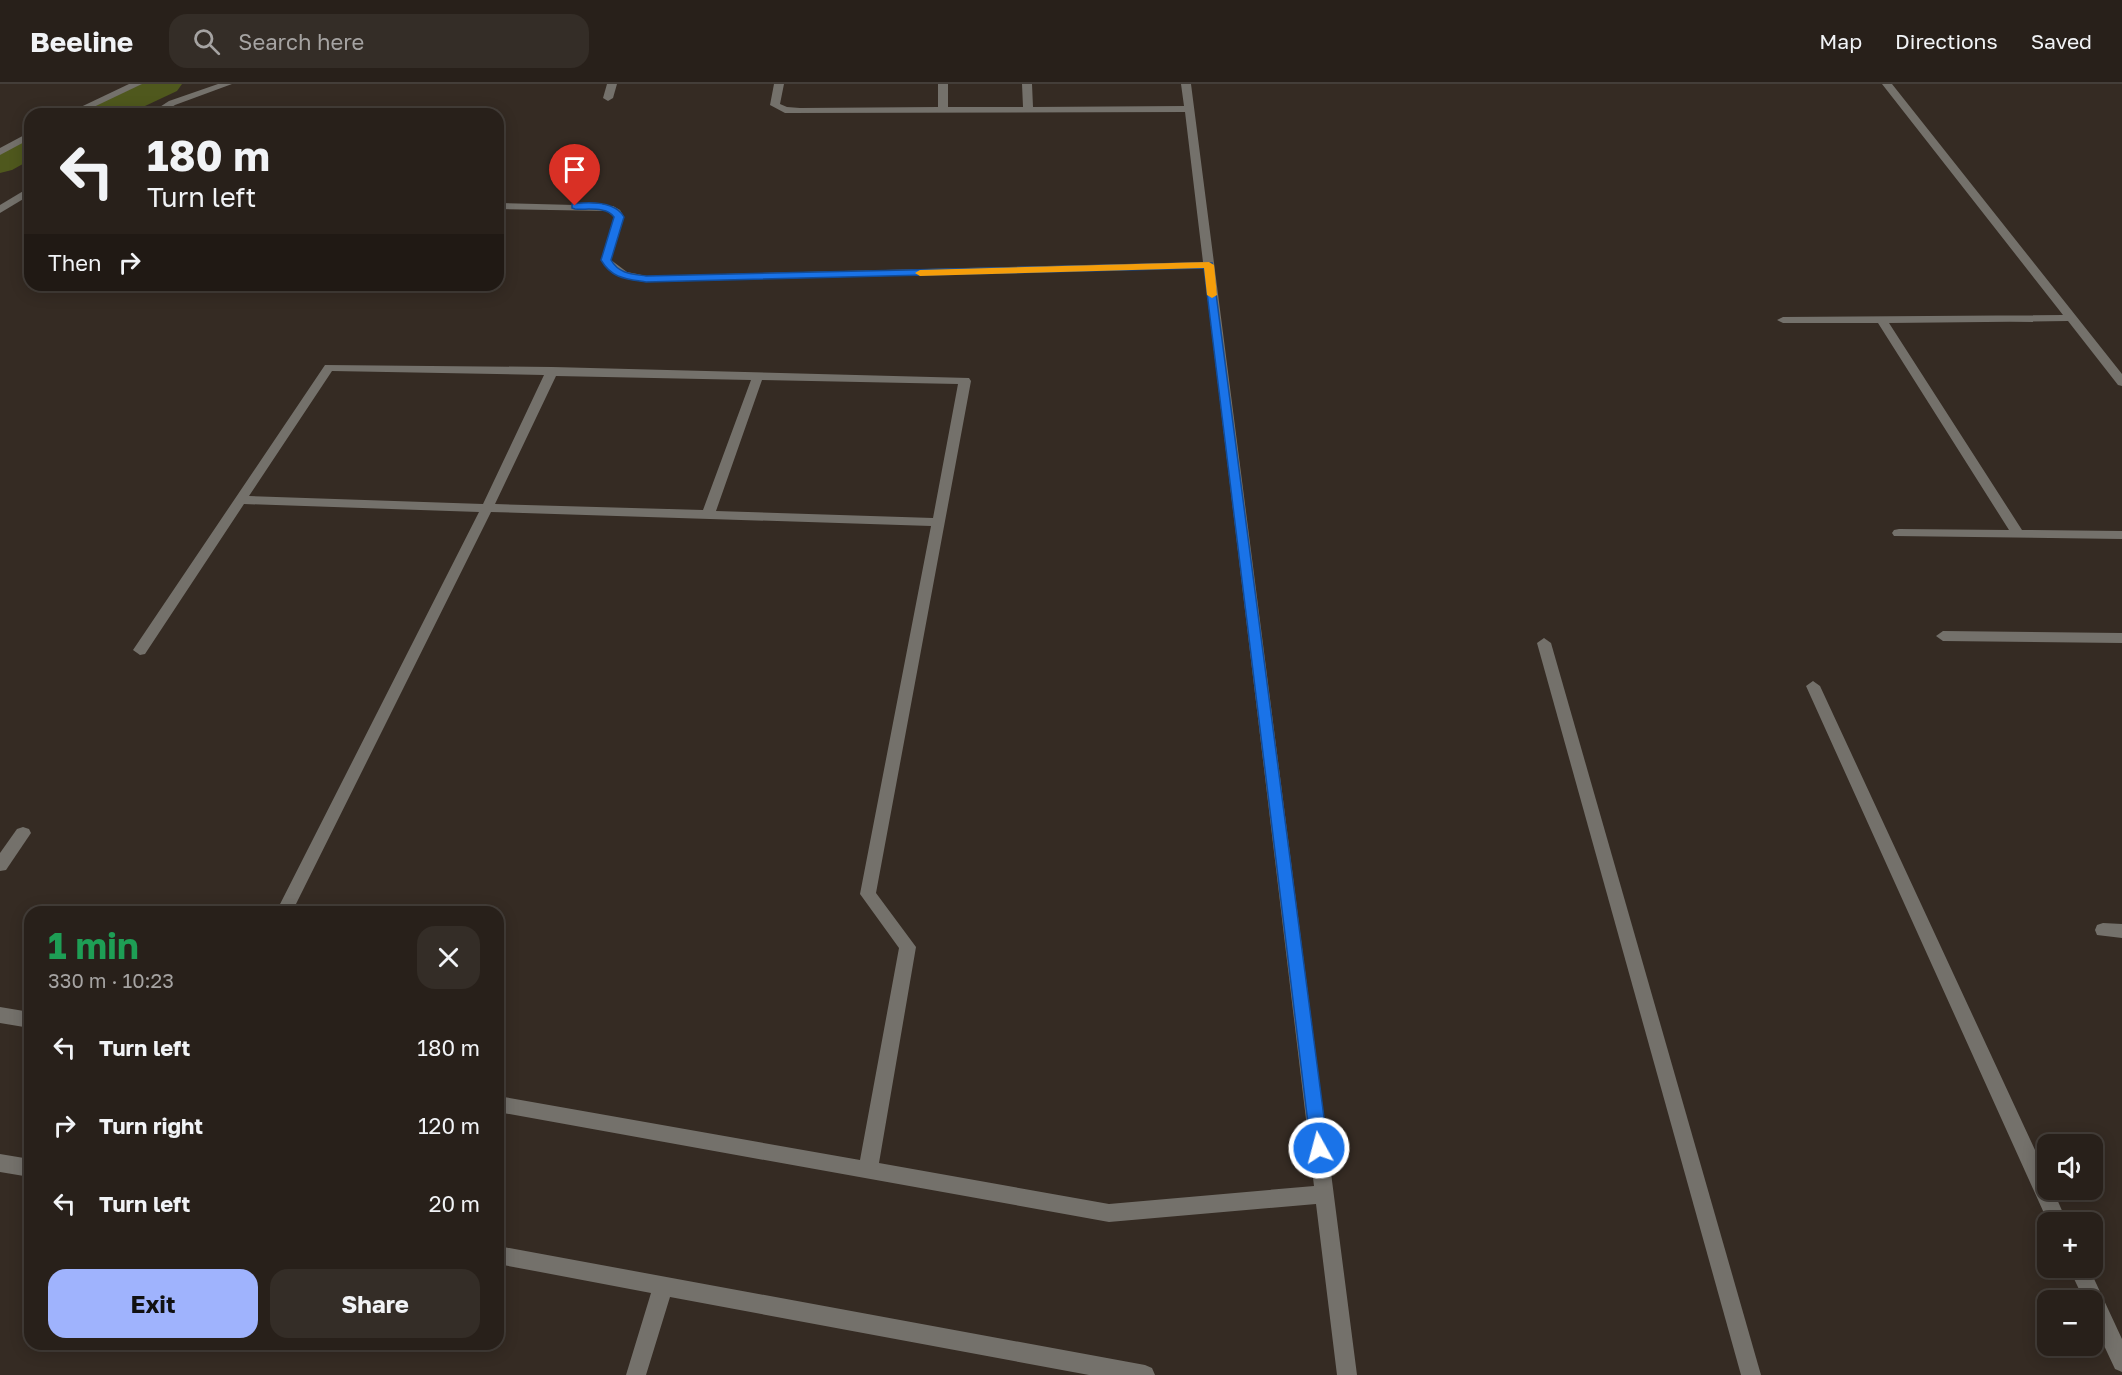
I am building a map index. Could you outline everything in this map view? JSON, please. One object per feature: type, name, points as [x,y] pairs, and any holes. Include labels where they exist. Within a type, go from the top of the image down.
[{"type":"street","points":[[84,108],[137,84]]},
{"type":"street","points":[[164,108],[226,84]]},
{"type":"street","points":[[608,98],[612,84]]},
{"type":"street","points":[[779,84],[775,105],[785,110],[1189,109]]},
{"type":"street","points":[[943,84],[943,110]]},
{"type":"street","points":[[1027,84],[1028,108]]},
{"type":"street","points":[[1186,84],[1347,1375]]},
{"type":"street","points":[[1887,84],[2122,382]]},
{"type":"street","points":[[0,152],[24,138]]},
{"type":"street","points":[[0,210],[24,194]]},
{"type":"street","points":[[504,206],[609,208],[619,217],[606,260],[612,270],[625,276],[646,279],[1209,265]]},
{"type":"street","points":[[1783,320],[2071,318]]},
{"type":"street","points":[[1881,319],[2018,534]]},
{"type":"street","points":[[140,650],[329,367],[965,381],[868,894],[908,947],[868,1170]]},
{"type":"street","points":[[287,906],[487,508],[552,372]]},
{"type":"street","points":[[708,514],[758,376]]},
{"type":"street","points":[[240,500],[938,522]]},
{"type":"street","points":[[1899,533],[2122,535]]},
{"type":"street","points":[[1943,636],[2122,638]]},
{"type":"street","points":[[1544,643],[1750,1375]]},
{"type":"street","points":[[1813,686],[2053,1212]]},
{"type":"street","points":[[0,865],[23,833]]},
{"type":"street","points":[[2103,930],[2122,931]]},
{"type":"street","points":[[0,1015],[24,1019]]},
{"type":"street","points":[[504,1105],[1109,1213],[1325,1194]]},
{"type":"street","points":[[0,1163],[24,1167]]},
{"type":"street","points":[[504,1256],[1145,1375]]},
{"type":"street","points":[[2084,1278],[2122,1362]]},
{"type":"street","points":[[636,1375],[663,1286]]},
{"type":"waterway","points":[[115,108],[166,84]]},
{"type":"waterway","points":[[0,163],[24,150]]},
{"type":"slow traffic","points":[[920,273],[1209,265],[1212,295]]},
{"type":"route","points":[[575,206],[609,208],[616,212],[619,217],[606,260],[612,270],[625,276],[646,279],[1209,265],[1319,1148]]}]
